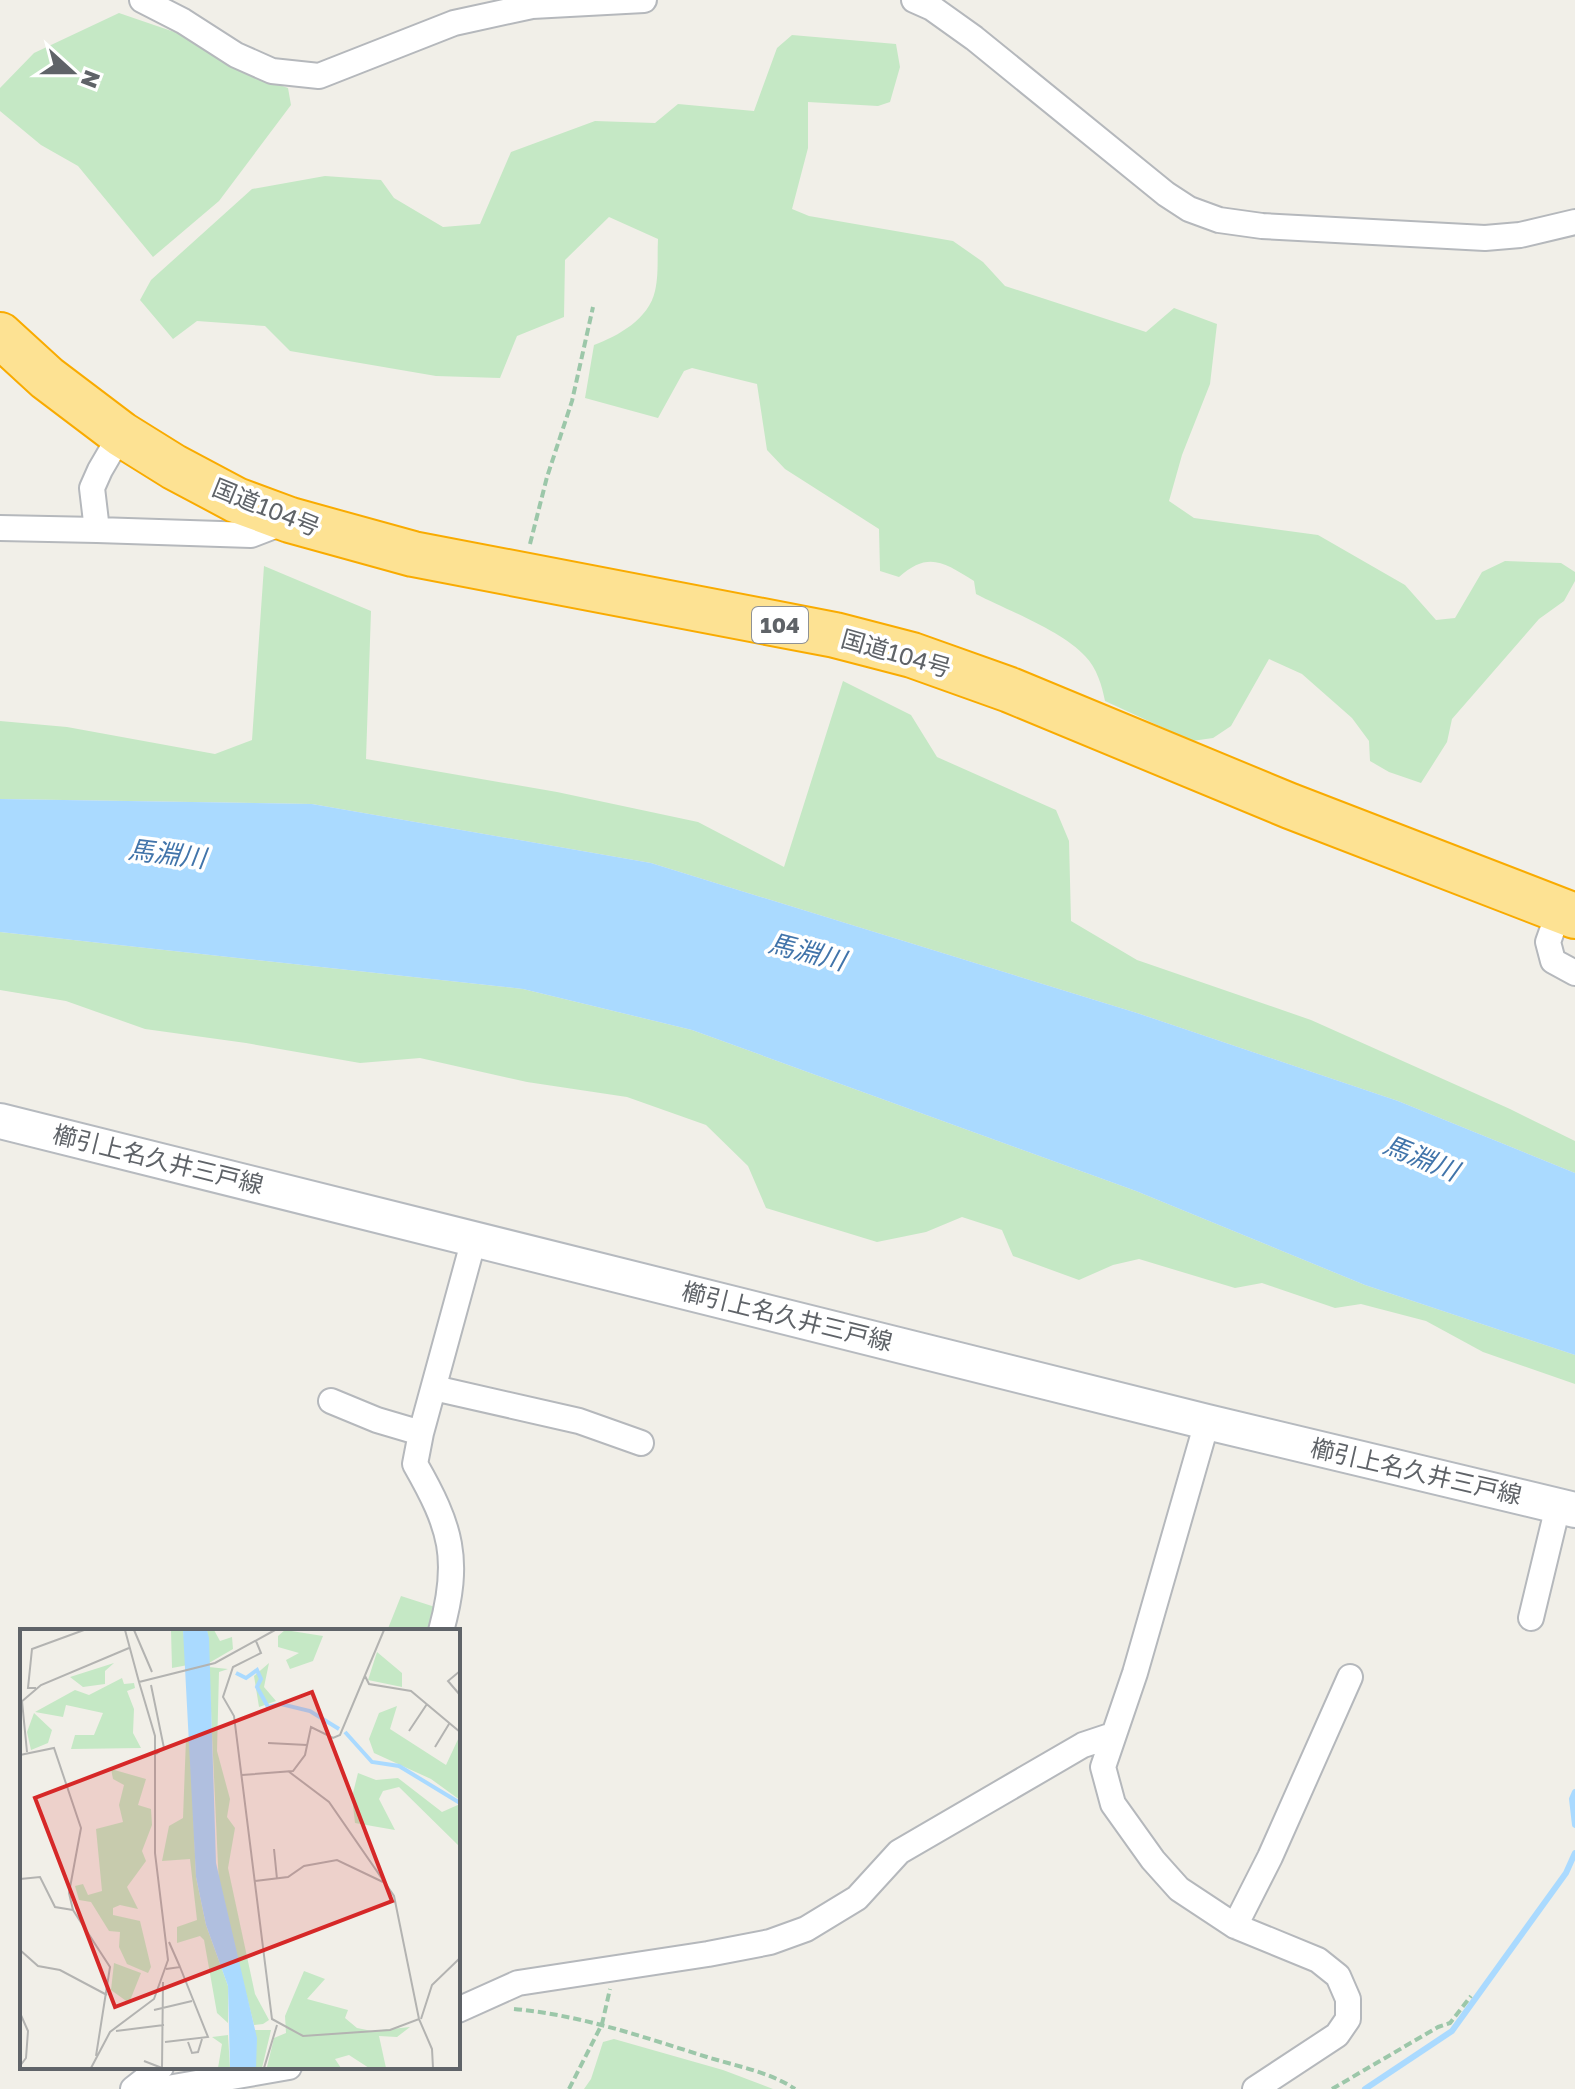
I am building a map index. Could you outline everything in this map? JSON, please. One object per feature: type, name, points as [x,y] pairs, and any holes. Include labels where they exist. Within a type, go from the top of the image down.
[{"type":"highway","name":"国道104号","points":[[0,335],[89,413],[121,434],[236,500],[290,520],[413,554],[835,635],[912,655],[1010,690],[1290,806],[1567,913]]},
{"type":"main road","name":"櫛引上名久井三戸線","points":[[0,1121],[1207,1422],[1567,1508]]},
{"type":"street","points":[[142,0],[272,71],[319,76],[454,23],[532,6],[644,0]]},
{"type":"street","points":[[914,0],[932,8],[974,38],[1166,194],[1189,209],[1219,220],[1262,226],[1485,238],[1520,235],[1575,222]]},
{"type":"street","points":[[0,363],[47,378]]},
{"type":"street","points":[[97,530],[92,488],[121,434]]},
{"type":"street","points":[[0,528],[251,535],[290,520]]},
{"type":"street","points":[[1567,913],[1548,942],[1553,961],[1575,973]]},
{"type":"street","points":[[442,1629],[450,1598],[451,1544],[438,1504],[415,1464],[474,1239]]},
{"type":"street","points":[[434,1388],[579,1421],[641,1443]]},
{"type":"street","points":[[331,1401],[377,1420],[421,1433]]},
{"type":"street","points":[[1207,1422],[1135,1673],[1103,1767],[1113,1804],[1153,1860],[1179,1889],[1235,1926],[1318,1960],[1338,1976],[1348,1999],[1348,2019],[1337,2035],[1255,2089]]},
{"type":"street","points":[[1531,1618],[1567,1508]]},
{"type":"street","points":[[1235,1926],[1270,1857],[1350,1677]]},
{"type":"street","points":[[462,2008],[518,1983],[770,1942],[806,1929],[857,1898],[899,1852],[1083,1745],[1113,1735]]},
{"type":"street","points":[[133,2089],[158,2069]]},
{"type":"street","points":[[162,2089],[277,2069]]},
{"type":"path","points":[[529,548],[547,477],[572,401],[593,307]]},
{"type":"path","points":[[569,2089],[602,2024],[613,1967]]},
{"type":"path","points":[[1332,2089],[1450,2023],[1471,1996]]},
{"type":"path","points":[[462,2008],[549,2012],[602,2024],[750,2070],[795,2089]]},
{"type":"green space","points":[[119,13],[189,37],[268,81],[288,88],[291,105],[219,201],[153,257],[78,166],[41,145],[0,111],[0,88],[34,53]]},
{"type":"green space","points":[[792,35],[896,44],[900,67],[890,102],[878,106],[808,102],[808,148],[792,209],[809,216],[953,241],[983,262],[1005,286],[1146,332],[1174,308],[1217,324],[1210,384],[1182,455],[1169,501],[1194,518],[1318,535],[1405,585],[1436,620],[1455,618],[1482,572],[1505,561],[1561,563],[1575,572],[1575,581],[1564,601],[1539,619],[1452,719],[1447,742],[1421,783],[1389,772],[1370,761],[1369,741],[1352,718],[1302,674],[1269,659],[1231,726],[1213,738],[1192,741],[1105,701],[1093,666],[1075,647],[1049,630],[976,594],[974,581],[954,569],[928,562],[909,569],[899,577],[880,571],[879,529],[785,469],[767,450],[757,384],[692,368],[684,371],[658,418],[585,398],[594,345],[613,337],[639,318],[652,301],[656,285],[658,239],[609,217],[565,260],[564,317],[517,336],[500,378],[436,376],[290,351],[265,326],[197,321],[173,339],[140,300],[151,280],[252,189],[325,176],[381,180],[394,198],[443,227],[480,224],[511,152],[595,121],[655,123],[678,104],[754,111],[777,48]]},
{"type":"green space","points":[[264,566],[371,611],[366,759],[557,792],[698,822],[784,867],[843,681],[911,715],[937,757],[1056,810],[1069,841],[1071,921],[1137,960],[1311,1020],[1575,1141],[1575,1173],[1398,1101],[1137,1013],[651,863],[312,804],[0,799],[0,721],[67,727],[215,754],[252,740]]},
{"type":"green space","points":[[0,932],[523,989],[692,1030],[1136,1191],[1365,1285],[1575,1355],[1575,1384],[1483,1352],[1426,1321],[1361,1304],[1335,1308],[1262,1283],[1235,1288],[1139,1259],[1113,1265],[1079,1280],[1013,1256],[1002,1230],[962,1217],[926,1232],[877,1242],[766,1208],[748,1166],[706,1125],[627,1097],[527,1082],[420,1058],[360,1063],[145,1029],[66,1001],[0,990]]},
{"type":"green space","points":[[401,1596],[435,1607],[431,1629],[388,1629]]},
{"type":"green space","points":[[614,2039],[723,2070],[773,2089],[584,2089],[591,2079],[603,2042]]},
{"type":"water","name":"馬淵川","points":[[0,799],[312,804],[651,863],[1137,1013],[1398,1101],[1575,1173],[1575,1355],[1365,1285],[1136,1191],[692,1030],[523,989],[0,932]]},
{"type":"waterway","points":[[1575,1792],[1572,1799],[1575,1825]]},
{"type":"waterway","points":[[1365,2089],[1452,2031],[1566,1873],[1575,1853]]}]
